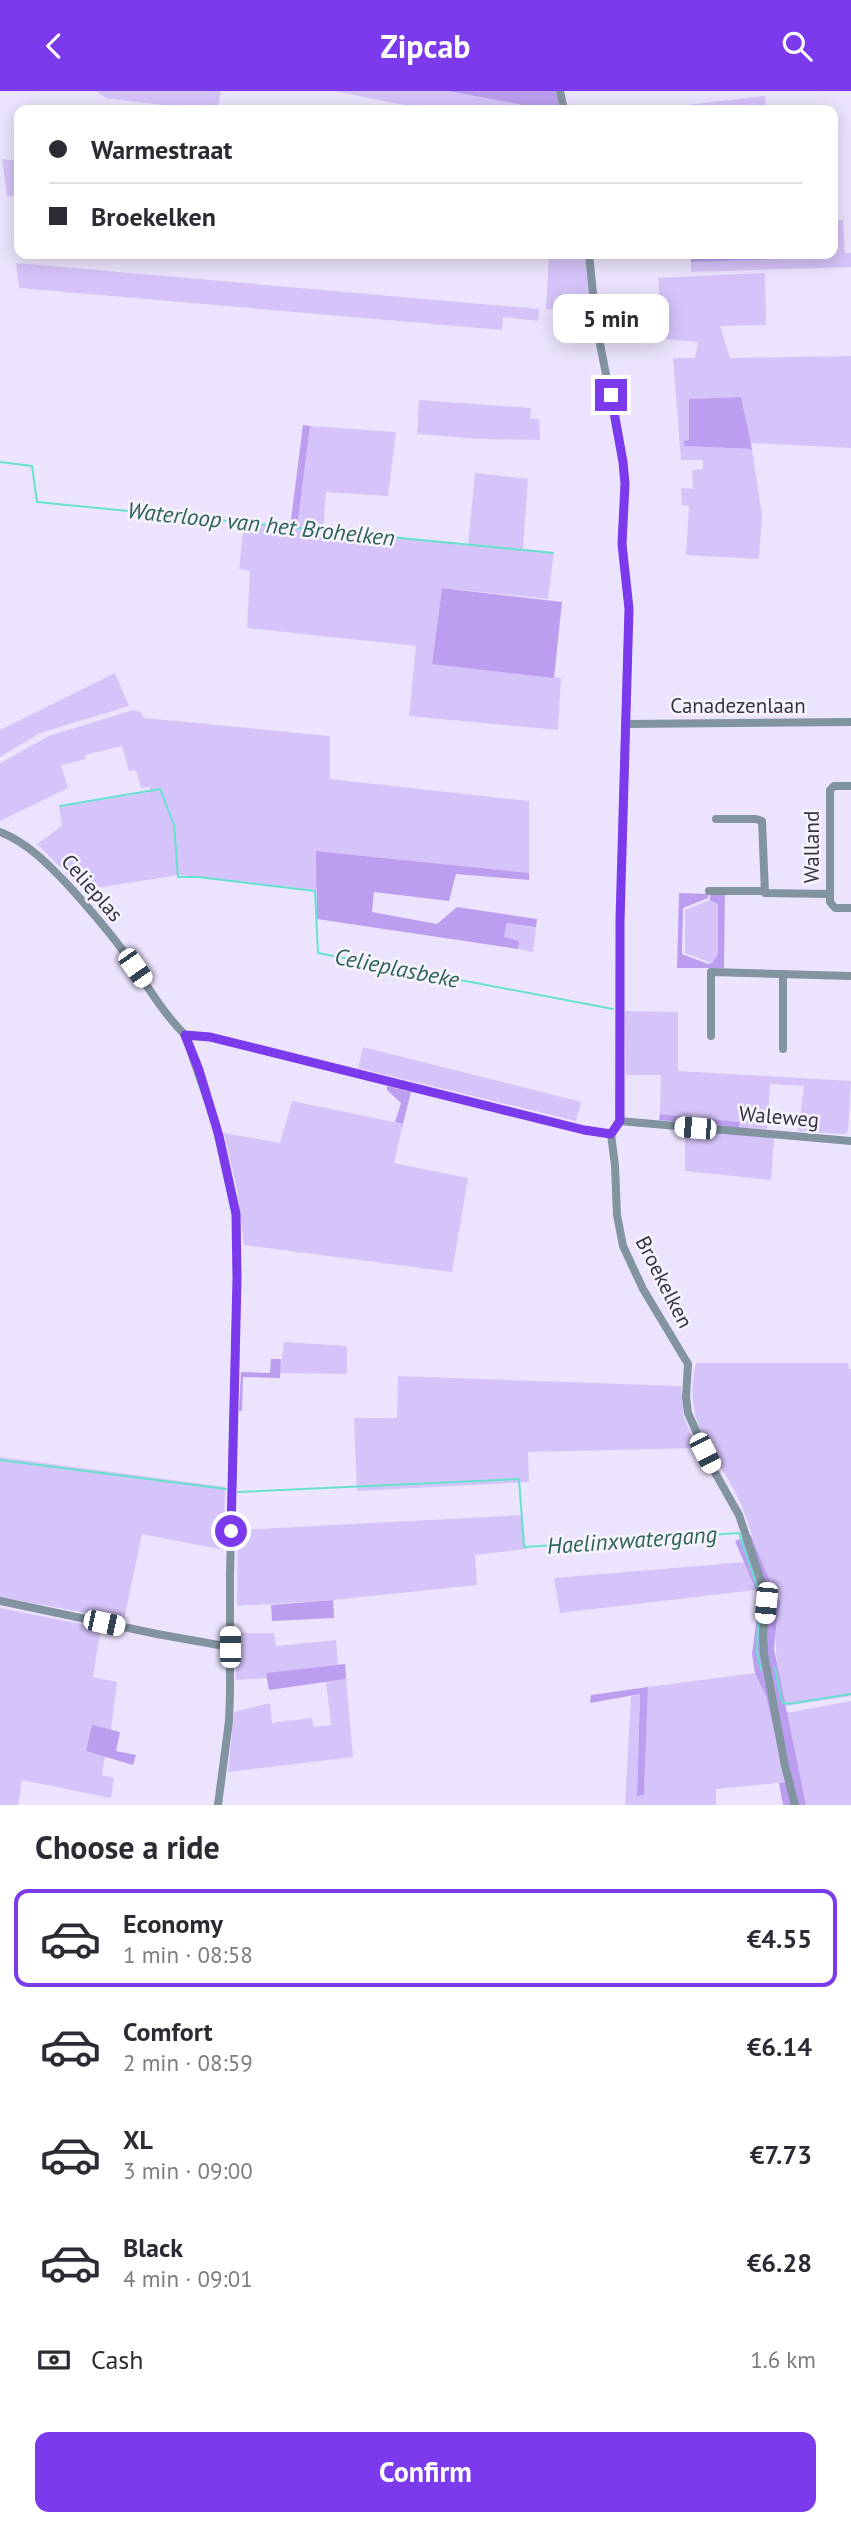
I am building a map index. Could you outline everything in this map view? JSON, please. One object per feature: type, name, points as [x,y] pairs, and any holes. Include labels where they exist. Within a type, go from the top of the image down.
[{"type":"street","points":[[218,1805],[229,1721],[236,1214],[215,1122],[185,1035],[210,1037],[584,1130],[611,1134],[620,1121],[620,920],[629,609],[622,544],[625,484],[596,323],[590,259]]},
{"type":"street","name":"Canadezenlaan","points":[[625,724],[851,722]]},
{"type":"street","name":"Walland","points":[[851,786],[834,786],[830,790],[831,906],[851,908]]},
{"type":"street","points":[[716,819],[762,821],[764,891]]},
{"type":"street","name":"Celieplas","points":[[0,832],[36,853],[82,900],[185,1035]]},
{"type":"street","points":[[709,891],[830,894]]},
{"type":"street","points":[[710,1036],[711,972],[851,976]]},
{"type":"street","points":[[783,974],[783,1049]]},
{"type":"street","name":"Waleweg","points":[[620,1121],[851,1141]]},
{"type":"street","name":"Broekelken","points":[[611,1134],[617,1215],[623,1246],[643,1289],[688,1364],[688,1413],[713,1469],[739,1515],[763,1587],[766,1603],[764,1654],[795,1805]]},
{"type":"street","points":[[0,1601],[230,1647]]},
{"type":"shaded area","points":[[96,91],[221,91],[218,105],[163,105],[106,98]]},
{"type":"shaded area","points":[[335,91],[448,91],[523,105],[404,105]]},
{"type":"shaded area","points":[[448,91],[556,91],[559,105],[523,105]]},
{"type":"shaded area","points":[[765,96],[766,105],[687,105]]},
{"type":"shaded area","points":[[2,159],[14,160],[14,197],[7,196]]},
{"type":"shaded area","points":[[838,220],[843,220],[845,253],[851,253],[851,267],[691,272],[691,262],[838,259]]},
{"type":"shaded area","points":[[549,259],[586,259],[593,313],[546,309]]},
{"type":"shaded area","points":[[691,259],[781,259],[691,262]]},
{"type":"shaded area","points":[[16,263],[539,309],[538,321],[503,317],[502,330],[19,288]]},
{"type":"shaded area","points":[[765,273],[766,325],[720,326],[730,358],[851,356],[851,448],[750,443],[740,397],[690,399],[689,440],[685,446],[752,449],[762,515],[759,559],[686,555],[689,506],[682,505],[681,488],[693,489],[692,470],[703,469],[703,460],[681,460],[673,358],[695,358],[698,342],[663,339],[658,278]]},
{"type":"shaded area","points":[[741,397],[752,449],[684,446],[684,441],[689,440],[689,399]]},
{"type":"shaded area","points":[[419,400],[531,408],[530,419],[539,419],[540,440],[417,434]]},
{"type":"shaded area","points":[[303,425],[310,426],[297,528],[290,528]]},
{"type":"shaded area","points":[[310,426],[396,432],[388,496],[326,492],[323,531],[468,544],[475,473],[528,479],[523,549],[554,552],[548,599],[442,588],[432,663],[561,678],[558,730],[409,716],[416,646],[247,628],[250,571],[239,569],[244,523],[297,528]]},
{"type":"shaded area","points":[[442,588],[562,602],[554,678],[432,664]]},
{"type":"shaded area","points":[[115,673],[129,706],[40,733],[0,757],[0,730]]},
{"type":"shaded area","points":[[133,710],[141,712],[144,718],[330,736],[330,779],[529,801],[529,873],[317,851],[317,890],[179,875],[83,890],[37,844],[62,826],[59,807],[150,792],[150,787],[141,788],[136,770],[129,771],[122,746],[85,755],[86,759],[61,765],[68,788],[0,821],[0,763],[49,736]]},
{"type":"shaded area","points":[[316,851],[529,873],[529,880],[456,874],[449,901],[374,892],[372,912],[437,924],[457,907],[537,919],[536,927],[507,923],[504,937],[519,941],[518,949],[317,919]]},
{"type":"shaded area","points":[[679,893],[708,894],[708,898],[683,908],[682,954],[708,964],[712,963],[718,954],[718,904],[710,900],[710,894],[725,894],[724,968],[677,968]]},
{"type":"shaded area","points":[[710,900],[718,903],[718,954],[712,963],[685,953],[685,910]]},
{"type":"shaded area","points":[[507,923],[536,927],[533,952],[518,949],[519,941],[504,938]]},
{"type":"shaded area","points":[[625,1011],[678,1012],[678,1071],[851,1081],[848,1132],[798,1131],[804,1086],[770,1084],[767,1129],[739,1128],[738,1122],[660,1114],[661,1075],[626,1075]]},
{"type":"shaded area","points":[[363,1047],[581,1102],[576,1121],[358,1068]]},
{"type":"shaded area","points":[[387,1086],[411,1092],[403,1124],[395,1122],[401,1103],[387,1090]]},
{"type":"shaded area","points":[[292,1101],[403,1124],[394,1163],[468,1178],[452,1272],[244,1245],[237,1190],[224,1133],[280,1143]]},
{"type":"shaded area","points":[[660,1114],[739,1122],[739,1128],[659,1120]]},
{"type":"shaded area","points":[[685,1130],[774,1138],[771,1180],[685,1171]]},
{"type":"shaded area","points":[[284,1342],[347,1346],[347,1374],[280,1373]]},
{"type":"shaded area","points":[[271,1359],[281,1359],[280,1378],[243,1377],[242,1411],[239,1411],[241,1372],[270,1373]]},
{"type":"shaded area","points":[[696,1363],[848,1363],[849,1370],[851,1369],[851,1696],[785,1706],[776,1642],[781,1602],[764,1568],[742,1507],[698,1424],[693,1386]]},
{"type":"shaded area","points":[[398,1376],[681,1386],[684,1418],[697,1448],[528,1452],[529,1482],[357,1491],[354,1418],[397,1418]]},
{"type":"shaded area","points":[[0,1457],[225,1487],[224,1550],[142,1534],[124,1620],[0,1597]]},
{"type":"shaded area","points":[[522,1515],[526,1549],[475,1555],[477,1585],[333,1600],[237,1606],[238,1530]]},
{"type":"shaded area","points":[[751,1535],[774,1592],[781,1602],[774,1649],[806,1805],[783,1805],[779,1783],[786,1782],[766,1696],[755,1673],[752,1654],[758,1609],[756,1590],[735,1541]]},
{"type":"shaded area","points":[[745,1562],[756,1590],[560,1613],[554,1578]]},
{"type":"shaded area","points":[[333,1600],[334,1618],[272,1621],[271,1605]]},
{"type":"shaded area","points":[[0,1608],[101,1628],[93,1677],[117,1682],[111,1730],[92,1726],[86,1751],[105,1756],[102,1775],[114,1778],[111,1798],[22,1780],[18,1805],[0,1805]]},
{"type":"shaded area","points":[[236,1633],[274,1633],[276,1646],[336,1640],[338,1665],[266,1673],[267,1678],[236,1680]]},
{"type":"shaded area","points":[[345,1664],[346,1679],[269,1690],[266,1673]]},
{"type":"shaded area","points":[[755,1673],[766,1696],[786,1782],[716,1789],[716,1805],[625,1805],[631,1696],[640,1694],[637,1795],[644,1794],[648,1687]]},
{"type":"shaded area","points":[[346,1679],[353,1757],[228,1772],[234,1712],[270,1703],[272,1723],[312,1718],[314,1727],[331,1725],[326,1682]]},
{"type":"shaded area","points":[[648,1687],[644,1795],[637,1796],[640,1694],[590,1703],[591,1695]]},
{"type":"shaded area","points":[[851,1701],[851,1805],[806,1805],[786,1713]]},
{"type":"shaded area","points":[[92,1725],[120,1732],[116,1751],[136,1755],[133,1765],[86,1751]]},
{"type":"waterway","name":"Waterloop van het Brohelken","points":[[0,462],[32,466],[37,502],[553,553]]},
{"type":"waterway","name":"Celieplasbeke","points":[[60,806],[160,789],[174,825],[178,877],[315,891],[318,953],[613,1009]]},
{"type":"waterway","name":"Haelinxwatergang","points":[[0,1460],[226,1489]]},
{"type":"waterway","name":"Haelinxwatergang","points":[[238,1492],[519,1479],[524,1547],[739,1533],[759,1592],[757,1652],[761,1670]]},
{"type":"waterway","name":"Haelinxwatergang","points":[[775,1668],[782,1702],[788,1704],[851,1694]]},
{"type":"route","points":[[231,1531],[236,1214],[219,1136],[199,1070],[185,1035],[210,1037],[584,1130],[611,1134],[620,1121],[620,920],[629,609],[622,544],[625,484],[621,443],[611,395]]}]
